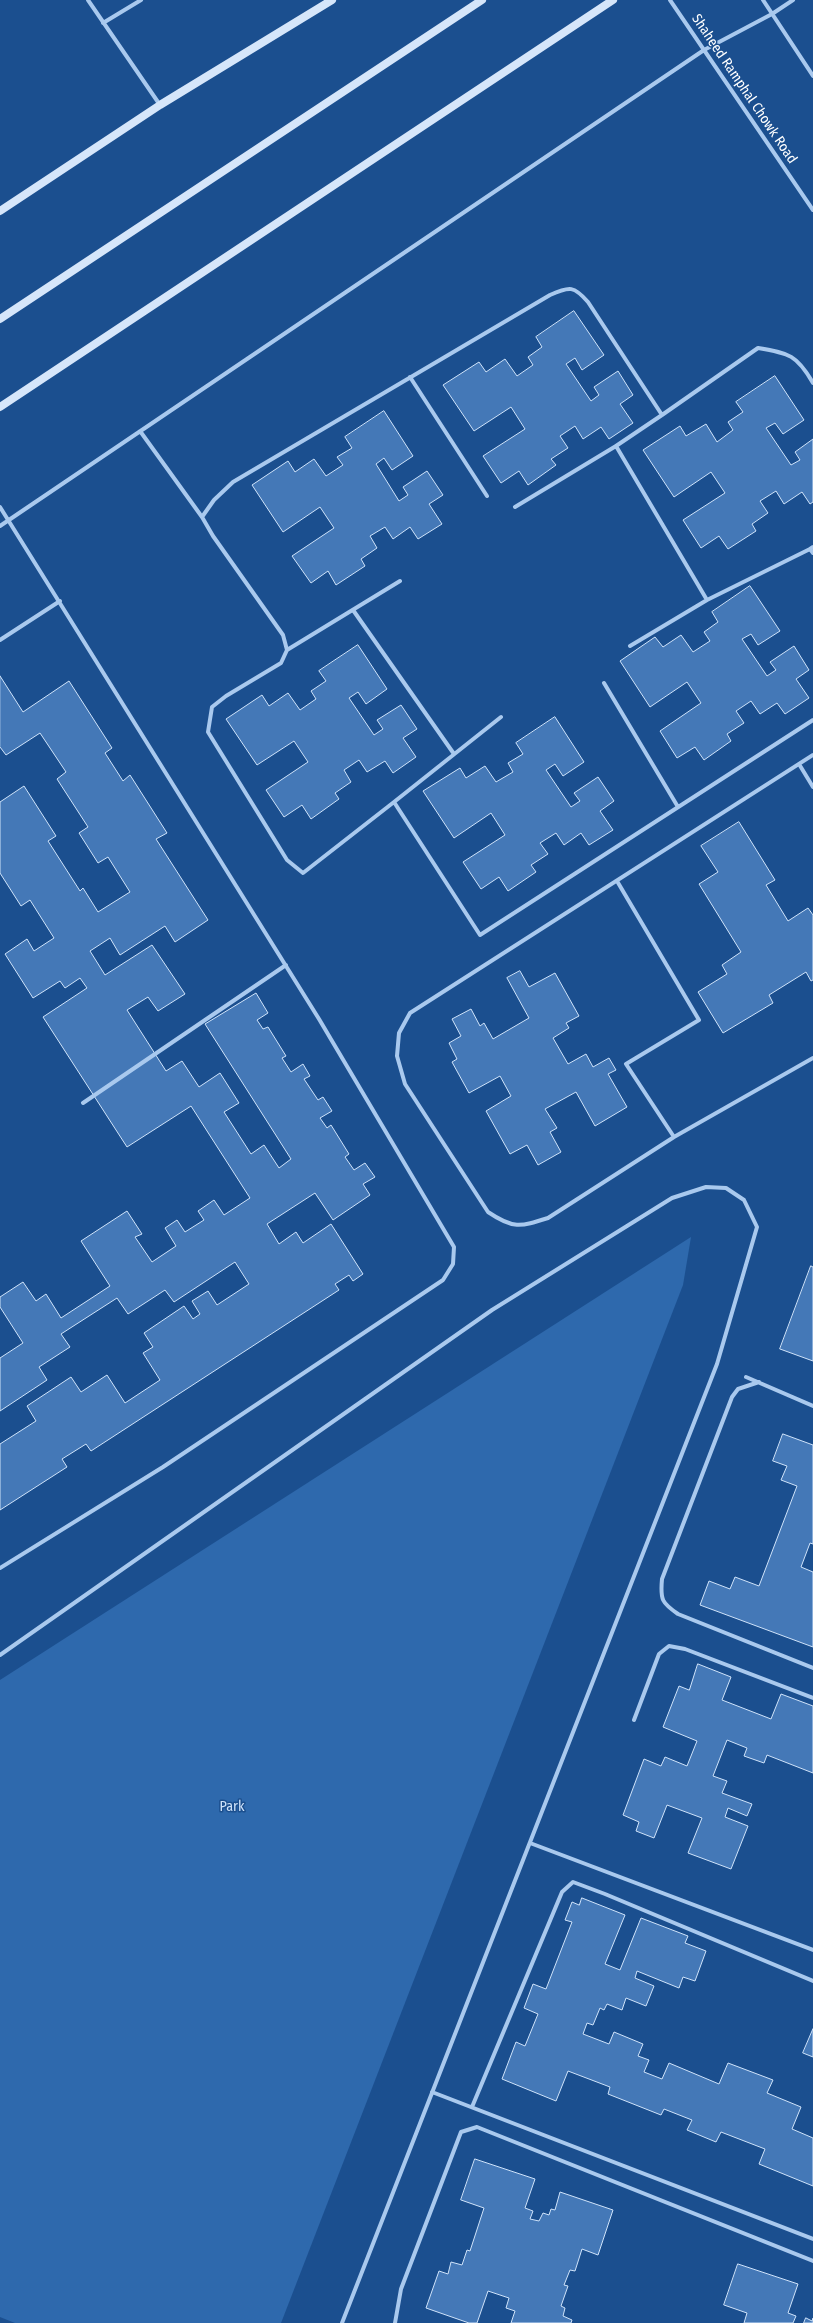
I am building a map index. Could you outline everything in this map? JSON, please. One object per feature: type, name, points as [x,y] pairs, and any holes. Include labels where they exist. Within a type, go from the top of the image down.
[{"type":"main road","points":[[0,211],[160,105],[332,0]]},
{"type":"main road","points":[[0,318],[482,0]]},
{"type":"main road","points":[[0,407],[613,0]]},
{"type":"street","points":[[88,0],[160,105]]},
{"type":"street","points":[[103,23],[141,0]]},
{"type":"street","name":"Shaheed Ramphal Chowk Road","points":[[670,0],[813,210]]},
{"type":"street","points":[[763,0],[813,76]]},
{"type":"street","points":[[0,526],[704,50],[772,14],[793,0]]},
{"type":"street","points":[[202,517],[214,500],[232,482],[550,295],[566,288],[578,290],[588,302],[662,415]]},
{"type":"street","points":[[515,507],[616,446],[758,348],[784,352],[802,365],[813,383]]},
{"type":"street","points":[[410,377],[487,496]]},
{"type":"street","points":[[140,432],[202,517],[213,536],[283,635],[288,650]]},
{"type":"street","points":[[616,446],[708,600]]},
{"type":"street","points":[[0,508],[60,601],[286,965],[454,1247],[453,1264],[443,1280],[163,1467],[0,1568]]},
{"type":"street","points":[[630,646],[708,600],[812,548],[813,553]]},
{"type":"street","points":[[400,581],[288,650],[281,663],[226,696],[212,707],[208,732],[287,860],[304,873],[501,717]]},
{"type":"street","points":[[0,640],[60,601]]},
{"type":"street","points":[[353,610],[454,754]]},
{"type":"street","points":[[604,683],[678,807]]},
{"type":"street","points":[[394,802],[480,934],[813,720]]},
{"type":"street","points":[[813,755],[410,1014],[399,1033],[397,1056],[405,1084],[488,1212],[506,1224],[527,1225],[548,1218],[674,1136],[813,1058]]},
{"type":"street","points":[[799,764],[813,787]]},
{"type":"street","points":[[617,881],[699,1020],[626,1064],[674,1136]]},
{"type":"street","points":[[83,1103],[286,965]]},
{"type":"street","points":[[0,1655],[492,1310],[672,1198],[706,1187],[726,1188],[744,1200],[757,1227],[717,1364],[342,2323]]},
{"type":"street","points":[[746,1377],[813,1406]]},
{"type":"street","points":[[759,1382],[738,1389],[732,1397],[662,1579],[660,1593],[664,1604],[678,1614],[813,1668]]},
{"type":"street","points":[[634,1720],[659,1654],[669,1646],[684,1649],[813,1698]]},
{"type":"street","points":[[530,1843],[813,1950]]},
{"type":"street","points":[[472,2107],[562,1892],[572,1882],[600,1892],[813,1981]]},
{"type":"street","points":[[432,2092],[813,2239]]},
{"type":"street","points":[[395,2323],[401,2289],[461,2132],[477,2127],[813,2261]]},
{"type":"green space","name":"Park","points":[[691,1237],[683,1285],[281,2323],[15,2323],[0,2317],[0,1680]]},
{"type":"building","points":[[574,311],[604,355],[582,370],[575,358],[566,364],[591,401],[599,395],[594,387],[618,371],[633,395],[620,404],[633,423],[609,439],[601,427],[583,439],[575,426],[560,436],[568,448],[551,459],[556,465],[528,485],[519,471],[501,483],[483,456],[525,429],[511,407],[474,431],[443,385],[479,362],[486,372],[505,359],[517,376],[533,365],[528,357],[542,347],[536,337]]},
{"type":"building","points":[[775,376],[804,420],[783,434],[775,423],[766,428],[791,465],[800,460],[795,452],[813,439],[813,502],[810,504],[802,492],[784,504],[776,491],[760,501],[768,513],[752,524],[756,531],[728,549],[719,536],[701,548],[683,520],[725,493],[711,472],[674,497],[643,450],[680,426],[686,436],[706,424],[717,442],[733,430],[728,422],[743,412],[736,402]]},
{"type":"building","points":[[384,411],[413,456],[392,470],[384,458],[376,464],[399,501],[408,495],[403,487],[427,471],[443,495],[429,504],[442,524],[418,539],[410,527],[393,539],[385,527],[370,536],[377,548],[361,559],[365,566],[336,585],[328,571],[311,583],[292,556],[334,528],[320,507],[283,532],[252,485],[288,461],[295,472],[314,459],[326,476],[343,465],[337,457],[352,448],[345,437]]},
{"type":"building","points":[[750,586],[780,631],[758,645],[751,634],[742,639],[767,676],[776,670],[770,662],[794,646],[809,670],[796,679],[809,698],[785,714],[777,703],[760,714],[751,701],[736,711],[744,723],[727,734],[731,741],[704,760],[695,747],[677,758],[660,731],[701,703],[687,682],[650,707],[620,661],[655,637],[663,647],[681,635],[693,652],[710,641],[704,632],[718,622],[712,612]]},
{"type":"building","points":[[358,645],[387,689],[366,704],[358,692],[349,698],[374,735],[383,729],[377,720],[401,705],[417,729],[403,738],[416,757],[393,773],[385,761],[367,772],[359,760],[344,770],[351,782],[335,793],[339,799],[311,819],[302,805],[284,817],[266,790],[308,762],[294,741],[257,765],[226,719],[262,695],[269,706],[288,693],[300,710],[316,699],[311,691],[326,681],[319,671]]},
{"type":"building","points":[[0,676],[23,712],[69,681],[112,748],[105,753],[123,781],[130,775],[167,833],[156,839],[208,920],[175,942],[165,926],[120,955],[110,938],[90,951],[105,975],[152,945],[185,994],[158,1011],[148,997],[127,1010],[166,1071],[182,1061],[199,1087],[220,1073],[239,1103],[224,1112],[251,1154],[264,1145],[279,1168],[291,1159],[205,1024],[256,993],[268,1013],[257,1020],[263,1029],[268,1027],[286,1056],[282,1058],[291,1072],[303,1064],[310,1076],[304,1079],[318,1100],[323,1097],[332,1111],[320,1118],[327,1128],[331,1125],[349,1154],[345,1157],[354,1170],[365,1163],[375,1177],[363,1184],[370,1195],[333,1220],[315,1193],[267,1224],[279,1244],[296,1232],[303,1243],[331,1224],[363,1274],[353,1281],[349,1275],[335,1284],[339,1290],[91,1451],[86,1444],[62,1459],[67,1467],[0,1510],[0,1444],[36,1421],[27,1406],[71,1377],[81,1392],[107,1375],[125,1403],[160,1380],[143,1353],[153,1347],[144,1333],[184,1306],[193,1319],[200,1314],[192,1301],[208,1291],[217,1305],[249,1284],[235,1262],[174,1302],[165,1290],[128,1314],[117,1298],[61,1334],[70,1347],[39,1367],[47,1380],[0,1411],[0,1358],[23,1343],[0,1307],[0,1297],[23,1282],[36,1301],[46,1294],[61,1318],[110,1286],[81,1241],[127,1211],[142,1234],[135,1237],[152,1262],[176,1246],[165,1228],[177,1220],[185,1232],[204,1220],[198,1211],[214,1200],[224,1215],[250,1198],[191,1106],[127,1147],[43,1017],[87,988],[80,978],[65,988],[60,981],[33,998],[5,954],[27,939],[34,951],[54,938],[30,900],[21,906],[0,873],[0,802],[24,786],[56,836],[48,841],[80,891],[83,888],[98,912],[130,892],[108,857],[98,863],[79,833],[88,827],[57,779],[66,772],[40,733],[6,755],[0,747]]},
{"type":"building","points":[[555,717],[584,762],[563,776],[555,764],[546,770],[571,807],[580,801],[574,793],[598,777],[614,801],[600,811],[613,830],[589,845],[581,833],[564,845],[556,833],[540,843],[548,854],[531,865],[536,872],[508,891],[499,877],[481,889],[463,862],[505,835],[491,813],[454,838],[423,791],[460,768],[466,778],[485,766],[496,782],[513,772],[508,763],[523,754],[516,743]]},
{"type":"building","points":[[739,822],[775,880],[766,885],[788,921],[808,908],[813,915],[813,980],[811,981],[806,972],[769,995],[773,1003],[723,1033],[698,992],[727,974],[722,965],[741,952],[699,884],[718,872],[701,846]]},
{"type":"building","points":[[520,971],[529,987],[555,973],[579,1016],[566,1023],[569,1028],[553,1038],[568,1064],[586,1054],[593,1067],[609,1058],[616,1070],[608,1074],[627,1107],[595,1126],[576,1092],[545,1109],[557,1128],[550,1132],[561,1152],[538,1165],[527,1145],[510,1154],[486,1111],[511,1096],[500,1076],[469,1093],[452,1062],[457,1059],[449,1043],[461,1036],[452,1019],[471,1009],[480,1026],[484,1023],[493,1039],[529,1018],[507,978]]},
{"type":"building","points":[[811,1266],[813,1267],[813,1361],[780,1349]]},
{"type":"building","points":[[783,1434],[813,1445],[813,1544],[810,1543],[801,1567],[813,1572],[813,1647],[700,1605],[709,1581],[730,1589],[735,1577],[759,1586],[797,1486],[781,1480],[787,1466],[773,1461]]},
{"type":"building","points":[[698,1664],[731,1677],[722,1700],[771,1719],[781,1694],[813,1706],[813,1773],[767,1755],[764,1763],[744,1756],[747,1748],[727,1740],[713,1776],[727,1781],[722,1793],[752,1804],[747,1816],[728,1808],[725,1817],[748,1826],[731,1869],[688,1853],[702,1818],[667,1805],[654,1838],[636,1831],[639,1822],[623,1815],[644,1759],[661,1766],[665,1757],[687,1766],[697,1741],[663,1727],[679,1686],[689,1690]]},
{"type":"building","points":[[582,1898],[625,1915],[605,1964],[620,1970],[641,1918],[688,1936],[685,1943],[706,1951],[695,1981],[683,1977],[679,1988],[637,1971],[635,1978],[654,1986],[646,2006],[626,1998],[622,2010],[607,2004],[604,2010],[600,2008],[593,2025],[587,2023],[583,2034],[609,2044],[614,2032],[643,2044],[638,2056],[649,2060],[644,2072],[662,2079],[669,2063],[719,2084],[728,2063],[773,2080],[767,2093],[801,2107],[792,2129],[813,2138],[813,2186],[759,2164],[765,2149],[721,2132],[716,2142],[687,2130],[692,2120],[664,2109],[661,2115],[608,2094],[610,2087],[568,2071],[556,2101],[502,2079],[516,2042],[525,2046],[538,2014],[524,2008],[533,1984],[546,1989],[572,1922],[565,1920],[572,1902],[579,1905]]},
{"type":"building","points":[[813,2029],[813,2057],[803,2053]]},
{"type":"building","points":[[475,2159],[535,2179],[525,2208],[533,2211],[530,2219],[539,2221],[543,2213],[549,2215],[551,2209],[555,2210],[560,2192],[613,2210],[598,2255],[582,2249],[575,2271],[570,2270],[564,2285],[568,2286],[561,2306],[565,2308],[563,2316],[572,2320],[571,2323],[511,2323],[515,2311],[506,2308],[509,2298],[488,2291],[477,2323],[469,2323],[426,2308],[439,2271],[448,2274],[451,2262],[462,2265],[467,2250],[470,2251],[484,2208],[461,2200]]},
{"type":"building","points":[[738,2264],[798,2284],[788,2313],[796,2316],[793,2323],[744,2323],[747,2313],[724,2305]]},
{"type":"building","points":[[806,2318],[812,2321],[813,2318],[813,2323],[804,2323]]}]
